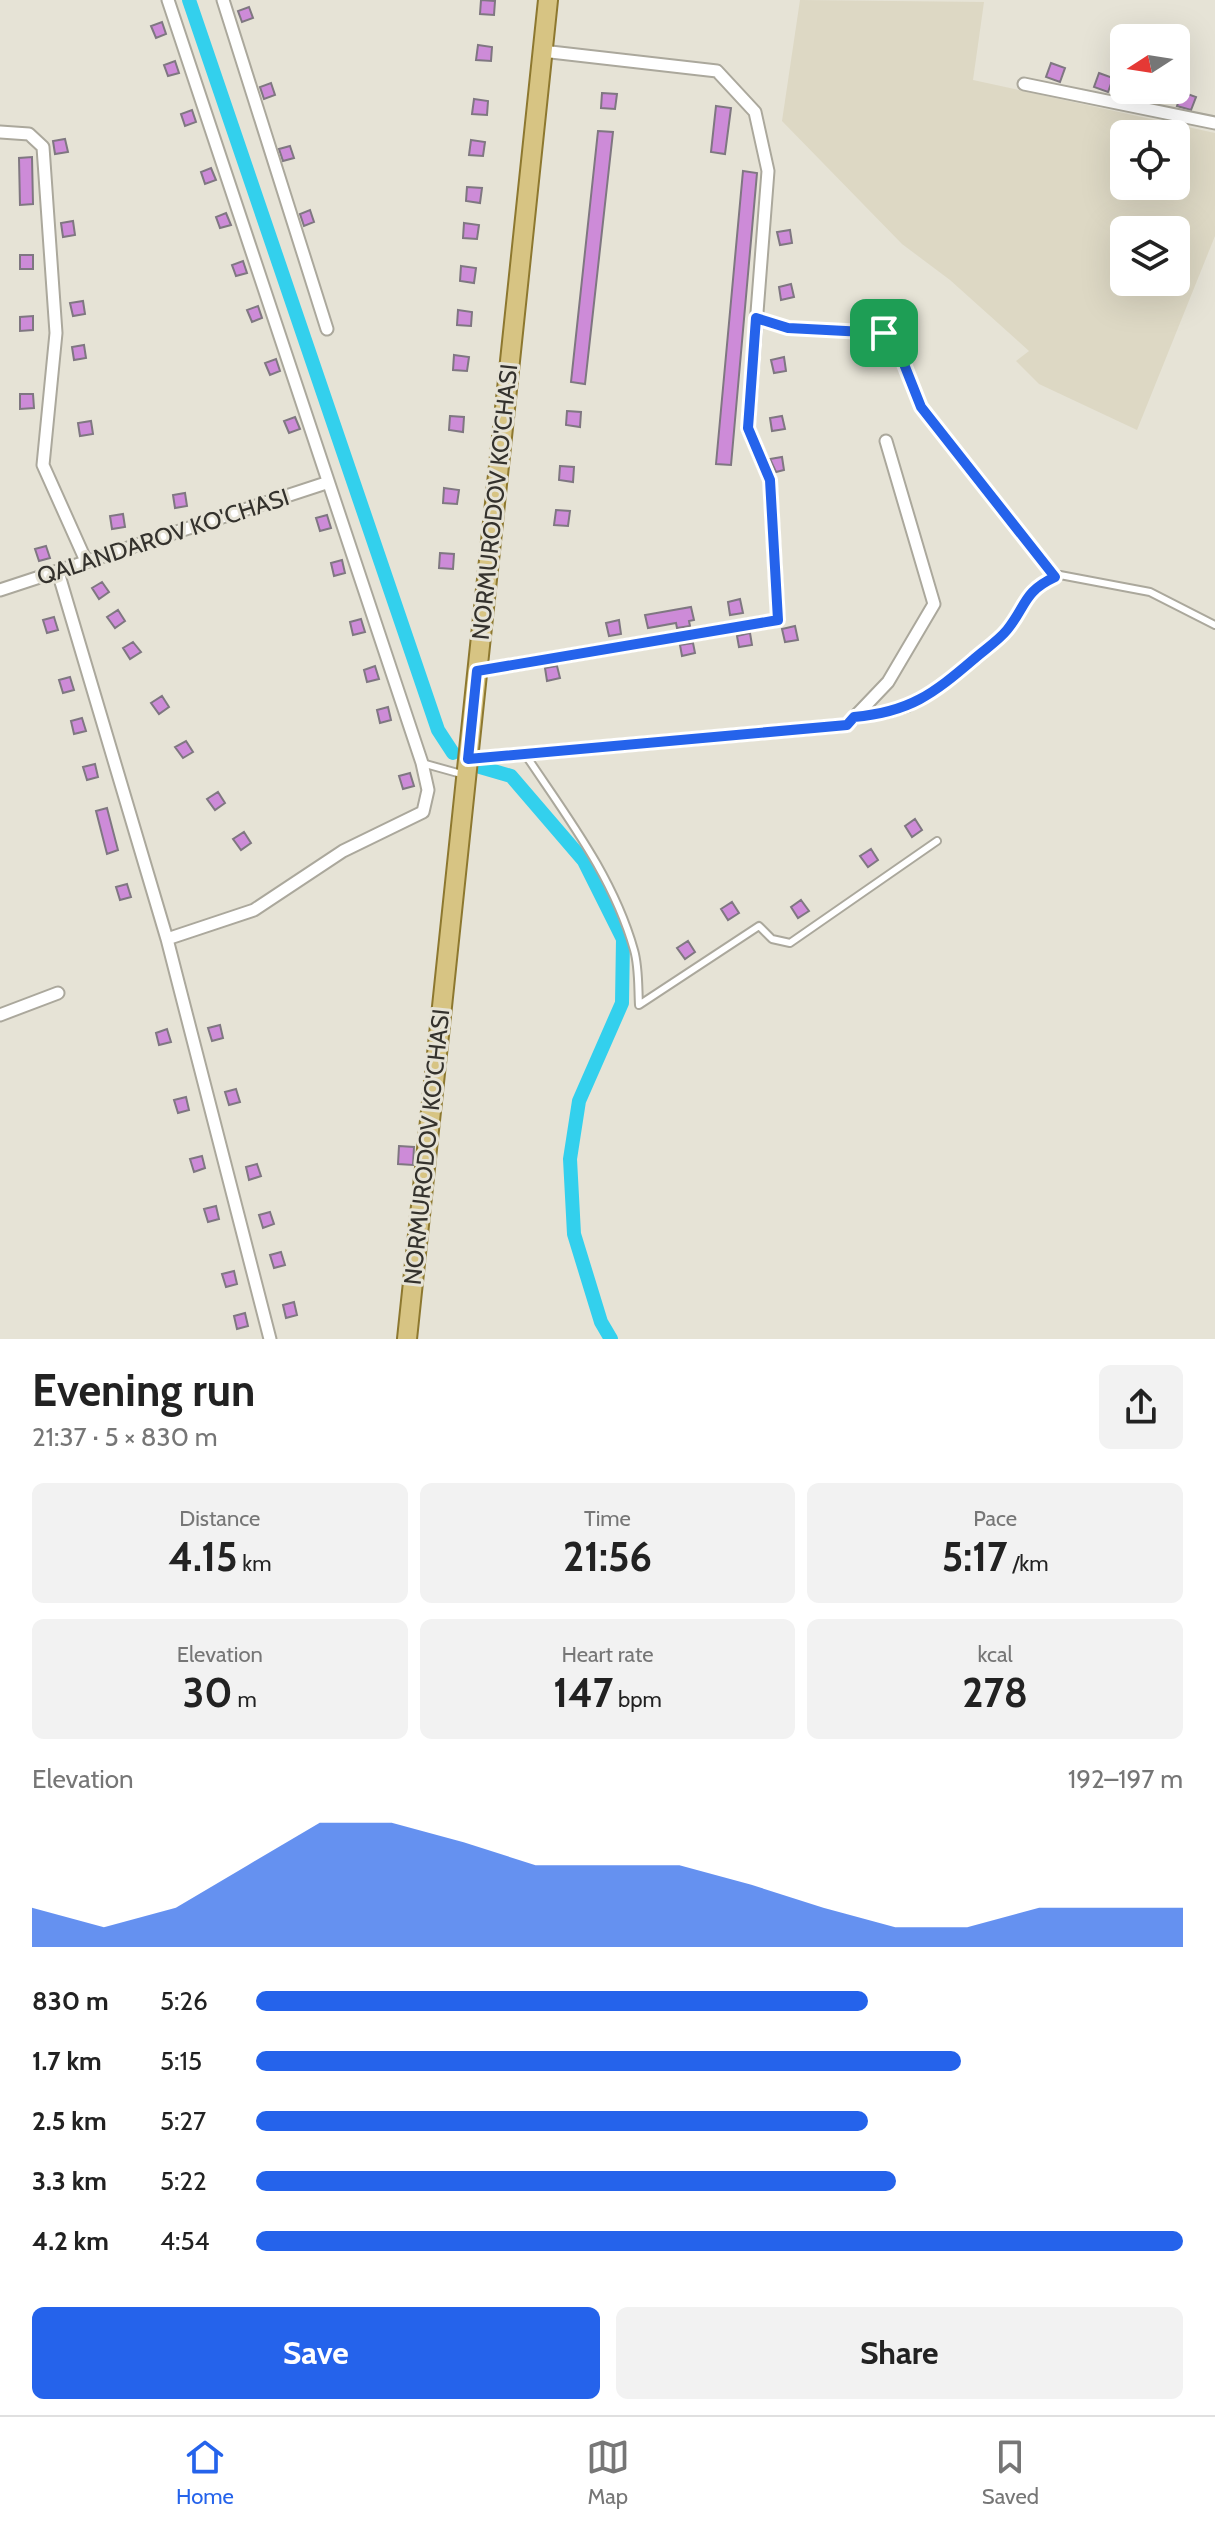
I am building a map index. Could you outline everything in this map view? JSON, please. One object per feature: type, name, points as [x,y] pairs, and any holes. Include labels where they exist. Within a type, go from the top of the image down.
[{"type":"main road","name":"NORMURODOV KO'CHASI","points":[[407,1339],[548,0]]},
{"type":"street","points":[[167,939],[254,910],[343,851],[423,812],[428,790],[422,763],[326,483],[168,0]]},
{"type":"street","points":[[223,0],[327,329]]},
{"type":"street","points":[[477,671],[778,620],[770,480],[748,428],[768,171],[755,112],[717,71],[542,51]]},
{"type":"street","points":[[1024,84],[1215,123]]},
{"type":"street","points":[[0,132],[29,134],[43,147],[56,333],[43,465],[86,561]]},
{"type":"street","points":[[467,767],[525,754],[847,725],[888,682],[934,604],[886,441]]},
{"type":"street","name":"QALANDAROV KO'CHASI","points":[[0,590],[326,483]]},
{"type":"street","points":[[58,572],[167,939],[270,1339]]},
{"type":"street","points":[[0,1015],[58,993]]},
{"type":"lane","points":[[756,318],[788,328],[884,333],[902,359],[921,407],[1055,577]]},
{"type":"lane","points":[[854,717],[908,708],[942,687],[1006,632],[1034,587],[1060,575],[1150,592],[1215,625]]},
{"type":"lane","points":[[525,754],[596,858],[616,899],[635,953],[639,1005],[759,926],[772,939],[790,943],[937,841]]},
{"type":"lane","points":[[422,763],[467,767]]},
{"type":"shaded area","points":[[800,0],[984,2],[973,80],[1156,120],[1110,120],[1110,200],[1190,200],[1190,128],[1215,133],[1215,236],[1137,430],[1039,384],[1016,361],[1029,351],[950,280],[902,244],[782,121]]},
{"type":"building","points":[[481,0],[495,1],[494,15],[480,14]]},
{"type":"building","points":[[249,7],[253,18],[242,22],[238,11]]},
{"type":"building","points":[[162,22],[166,34],[156,38],[151,26]]},
{"type":"building","points":[[478,45],[492,47],[491,61],[476,60]]},
{"type":"building","points":[[175,61],[179,73],[168,76],[164,65]]},
{"type":"building","points":[[1051,63],[1065,68],[1060,82],[1046,77]]},
{"type":"building","points":[[1099,73],[1110,77],[1108,92],[1094,87]]},
{"type":"building","points":[[271,83],[275,95],[264,99],[260,87]]},
{"type":"building","points":[[602,93],[617,94],[615,109],[601,108]]},
{"type":"building","points":[[1190,95],[1196,97],[1191,110],[1177,106],[1190,104]]},
{"type":"building","points":[[474,99],[488,101],[487,115],[472,114]]},
{"type":"building","points":[[716,106],[731,108],[725,154],[711,152]]},
{"type":"building","points":[[192,110],[196,122],[185,126],[181,114]]},
{"type":"building","points":[[598,131],[613,132],[585,384],[571,382]]},
{"type":"building","points":[[65,139],[68,152],[55,154],[53,141]]},
{"type":"building","points":[[471,140],[485,142],[483,156],[469,155]]},
{"type":"building","points":[[290,146],[294,158],[283,161],[279,149]]},
{"type":"building","points":[[32,157],[33,204],[20,205],[19,158]]},
{"type":"building","points":[[211,168],[216,180],[205,184],[201,172]]},
{"type":"building","points":[[743,171],[757,173],[731,465],[716,464]]},
{"type":"building","points":[[467,187],[482,188],[480,203],[466,201]]},
{"type":"building","points":[[310,210],[314,222],[304,226],[300,214]]},
{"type":"building","points":[[226,213],[231,225],[220,228],[216,217]]},
{"type":"building","points":[[73,221],[75,235],[63,237],[61,223]]},
{"type":"building","points":[[464,223],[479,225],[477,239],[463,238]]},
{"type":"building","points":[[790,230],[792,243],[780,245],[777,232]]},
{"type":"building","points":[[20,255],[33,255],[33,269],[20,269]]},
{"type":"building","points":[[243,261],[247,273],[236,276],[232,265]]},
{"type":"building","points":[[461,266],[476,268],[474,283],[460,281]]},
{"type":"building","points":[[791,284],[794,297],[781,300],[779,287]]},
{"type":"building","points":[[83,301],[85,314],[73,316],[70,303]]},
{"type":"building","points":[[258,306],[262,318],[252,322],[247,310]]},
{"type":"building","points":[[458,310],[472,312],[471,326],[457,325]]},
{"type":"building","points":[[33,316],[33,330],[20,331],[20,317]]},
{"type":"building","points":[[84,345],[86,358],[74,360],[72,347]]},
{"type":"building","points":[[454,355],[469,357],[467,371],[453,370]]},
{"type":"building","points":[[784,357],[786,371],[774,373],[771,360]]},
{"type":"building","points":[[276,359],[280,371],[270,375],[265,363]]},
{"type":"building","points":[[20,394],[33,394],[34,408],[20,409]]},
{"type":"building","points":[[567,411],[581,412],[580,427],[566,425]]},
{"type":"building","points":[[450,416],[464,417],[463,432],[449,430]]},
{"type":"building","points":[[782,416],[785,429],[772,431],[770,418]]},
{"type":"building","points":[[295,417],[300,429],[289,433],[284,421]]},
{"type":"building","points":[[91,421],[93,434],[80,436],[78,423]]},
{"type":"building","points":[[782,457],[784,470],[776,472],[770,459]]},
{"type":"building","points":[[560,466],[574,467],[573,482],[559,480]]},
{"type":"building","points":[[444,488],[459,490],[457,504],[443,503]]},
{"type":"building","points":[[185,493],[187,506],[175,508],[173,495]]},
{"type":"building","points":[[556,510],[570,511],[568,526],[554,525]]},
{"type":"building","points":[[123,514],[125,527],[112,529],[110,516]]},
{"type":"building","points":[[327,515],[331,528],[320,531],[316,518]]},
{"type":"building","points":[[46,546],[50,558],[39,561],[35,549]]},
{"type":"building","points":[[440,553],[454,554],[453,569],[439,568]]},
{"type":"building","points":[[342,560],[345,573],[334,576],[331,563]]},
{"type":"building","points":[[102,582],[109,592],[99,599],[92,588]]},
{"type":"building","points":[[740,599],[743,613],[730,615],[728,602]]},
{"type":"building","points":[[691,607],[694,620],[689,621],[690,626],[677,628],[676,623],[648,628],[645,615]]},
{"type":"building","points":[[118,610],[125,621],[115,628],[107,617]]},
{"type":"building","points":[[54,617],[58,630],[47,633],[43,620]]},
{"type":"building","points":[[361,619],[365,632],[353,635],[350,622]]},
{"type":"building","points":[[619,620],[621,634],[609,636],[606,623]]},
{"type":"building","points":[[795,626],[798,640],[785,642],[782,629]]},
{"type":"building","points":[[750,633],[752,645],[739,647],[737,636]]},
{"type":"building","points":[[133,642],[141,652],[130,659],[123,648]]},
{"type":"building","points":[[693,643],[695,653],[682,656],[680,645]]},
{"type":"building","points":[[375,666],[379,679],[367,682],[364,670]]},
{"type":"building","points":[[557,666],[560,678],[547,681],[545,668]]},
{"type":"building","points":[[70,677],[74,690],[63,693],[59,680]]},
{"type":"building","points":[[162,696],[169,707],[159,714],[151,703]]},
{"type":"building","points":[[388,707],[391,720],[380,723],[377,710]]},
{"type":"building","points":[[82,718],[86,731],[74,734],[71,721]]},
{"type":"building","points":[[186,741],[193,752],[183,758],[175,747]]},
{"type":"building","points":[[95,764],[98,777],[87,780],[83,767]]},
{"type":"building","points":[[410,773],[414,786],[403,789],[399,776]]},
{"type":"building","points":[[218,792],[225,803],[215,810],[207,799]]},
{"type":"building","points":[[107,808],[118,850],[107,854],[96,811]]},
{"type":"building","points":[[915,819],[922,830],[912,837],[905,826]]},
{"type":"building","points":[[244,832],[251,843],[241,850],[233,839]]},
{"type":"building","points":[[871,849],[878,860],[868,867],[860,856]]},
{"type":"building","points":[[127,884],[131,897],[120,900],[116,887]]},
{"type":"building","points":[[801,900],[809,911],[798,918],[791,907]]},
{"type":"building","points":[[732,902],[739,913],[728,920],[721,909]]},
{"type":"building","points":[[688,941],[695,952],[685,959],[677,948]]},
{"type":"building","points":[[220,1025],[223,1038],[212,1041],[208,1028]]},
{"type":"building","points":[[167,1029],[171,1042],[159,1045],[156,1033]]},
{"type":"building","points":[[236,1089],[240,1102],[229,1105],[225,1092]]},
{"type":"building","points":[[186,1097],[189,1110],[178,1113],[174,1100]]},
{"type":"building","points":[[399,1146],[414,1147],[413,1165],[398,1164]]},
{"type":"building","points":[[202,1156],[205,1168],[194,1172],[190,1159]]},
{"type":"building","points":[[257,1164],[261,1176],[249,1180],[246,1167]]},
{"type":"building","points":[[216,1206],[219,1219],[208,1222],[204,1209]]},
{"type":"building","points":[[270,1212],[274,1224],[263,1228],[259,1215]]},
{"type":"building","points":[[281,1252],[285,1265],[274,1268],[270,1255]]},
{"type":"building","points":[[234,1271],[237,1284],[226,1287],[222,1274]]},
{"type":"building","points":[[294,1302],[297,1315],[286,1318],[283,1305]]},
{"type":"building","points":[[245,1313],[248,1326],[237,1329],[234,1316]]},
{"type":"waterway","points":[[189,0],[438,730],[453,753]]},
{"type":"waterway","points":[[480,767],[511,776],[584,861],[623,939],[622,1003],[579,1101],[570,1159],[574,1234],[601,1322],[611,1339]]},
{"type":"route","points":[[756,318],[788,328],[884,333],[902,359],[921,407],[1055,577],[1034,587],[1006,632],[942,687],[908,708],[888,714],[854,717],[847,725],[468,759],[477,671],[778,620],[770,480],[748,428],[756,318]]}]
